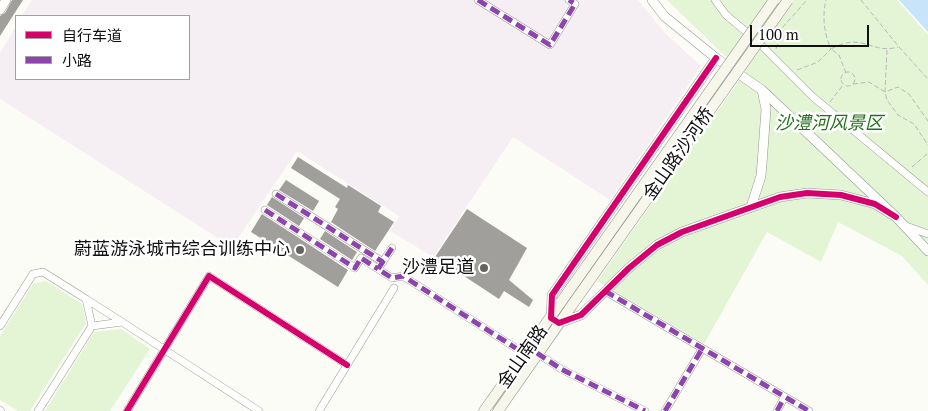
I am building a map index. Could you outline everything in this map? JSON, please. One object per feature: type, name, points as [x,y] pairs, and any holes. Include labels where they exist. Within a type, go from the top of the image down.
[{"type":"main road","name":"金山路沙河桥","points":[[566,305],[774,0]]},
{"type":"main road","name":"金山路沙河桥","points":[[566,305],[788,0]]},
{"type":"main road","name":"金山南路","points":[[484,411],[524,354],[566,305]]},
{"type":"main road","name":"金山南路","points":[[498,411],[537,354],[555,320]]},
{"type":"street","points":[[0,10],[6,0]]},
{"type":"street","points":[[478,0],[550,46],[576,4],[569,0]]},
{"type":"street","points":[[652,0],[664,16],[716,58],[762,90],[896,217],[928,250]]},
{"type":"street","points":[[714,0],[726,15],[750,35]]},
{"type":"street","points":[[758,42],[826,108],[928,192]]},
{"type":"street","points":[[716,58],[552,295],[555,320],[580,315],[656,245],[682,232],[780,197],[807,193],[841,195],[875,204],[896,217]]},
{"type":"street","points":[[751,207],[761,176],[766,109],[762,90]]},
{"type":"street","points":[[276,194],[383,262]]},
{"type":"street","points":[[265,210],[355,268],[361,258],[392,278],[403,276],[524,354]]},
{"type":"street","points":[[905,226],[928,234]]},
{"type":"street","points":[[378,269],[392,248]]},
{"type":"street","points":[[0,326],[33,274],[44,272],[259,411]]},
{"type":"street","points":[[127,411],[209,276],[347,365]]},
{"type":"street","points":[[319,411],[394,288]]},
{"type":"street","points":[[605,291],[809,411]]},
{"type":"street","points":[[38,411],[92,326],[86,299]]},
{"type":"street","points":[[92,326],[122,322]]},
{"type":"street","points":[[665,411],[702,349]]},
{"type":"street","points":[[537,354],[561,370],[645,411]]},
{"type":"street","points":[[777,411],[784,398]]},
{"type":"path","points":[[771,55],[774,52],[782,28],[807,0]]},
{"type":"path","points":[[826,0],[823,10],[826,38],[831,49],[839,56],[846,72]]},
{"type":"path","points":[[861,0],[928,79]]},
{"type":"path","points":[[792,76],[799,68],[818,62],[831,49],[843,42],[859,42],[887,50],[899,47]]},
{"type":"path","points":[[887,50],[885,92],[887,100],[898,115],[914,124],[928,145]]},
{"type":"path","points":[[826,108],[843,84],[842,77],[846,72]]},
{"type":"path","points":[[846,72],[854,76],[853,84]]},
{"type":"path","points":[[843,84],[847,86],[869,82],[885,92]]},
{"type":"path","points":[[885,92],[898,87],[909,94],[928,121]]},
{"type":"path","points":[[905,173],[928,153]]},
{"type":"shaded area","points":[[32,0],[638,0],[666,34],[701,66],[610,200],[513,137],[433,257],[390,231],[399,216],[297,151],[232,247],[0,99],[0,53],[15,28],[15,80],[190,80],[190,15],[23,15]]},
{"type":"green space","name":"沙澧河风景区","points":[[667,0],[897,0],[928,35],[928,285],[902,256],[838,222],[821,262],[767,232],[704,344],[597,281],[746,71],[724,55]]},
{"type":"green space","points":[[46,281],[82,304],[86,323],[30,411],[18,411],[0,400],[0,336],[33,284]]},
{"type":"green space","points":[[121,329],[150,349],[110,411],[45,411],[94,332]]},
{"type":"water","points":[[899,0],[928,0],[928,32]]},
{"type":"building","points":[[12,0],[23,0],[0,36],[0,16],[5,13]]},
{"type":"building","points":[[298,157],[347,188],[348,185],[381,206],[378,212],[394,222],[375,251],[331,222],[338,209],[335,207],[340,199],[291,168]]},
{"type":"building","points":[[286,180],[319,201],[313,211],[279,190]]},
{"type":"building","points":[[272,197],[304,218],[299,226],[267,205]]},
{"type":"building","name":"沙澧足道","points":[[467,209],[527,248],[509,280],[533,300],[529,307],[504,291],[499,299],[435,257]]},
{"type":"building","name":"蔚蓝游泳城市综合训练中心","points":[[262,214],[348,270],[338,287],[251,232]]},
{"type":"building","points":[[325,231],[357,252],[352,260],[320,239]]},
{"type":"marked path","points":[[478,0],[550,45],[575,4],[569,0]]},
{"type":"marked path","points":[[276,194],[383,262]]},
{"type":"marked path","points":[[265,210],[355,268],[361,258],[378,269]]},
{"type":"marked path","points":[[392,248],[378,269],[392,278],[403,276],[525,354]]},
{"type":"marked path","points":[[605,291],[809,411]]},
{"type":"marked path","points":[[665,411],[702,349]]},
{"type":"marked path","points":[[537,353],[561,369],[645,411]]},
{"type":"marked path","points":[[777,411],[784,398]]},
{"type":"cycle path","points":[[716,58],[552,295],[551,318],[559,323],[581,315],[629,268],[657,245],[682,232],[780,197],[807,193],[841,195],[875,204],[896,217]]},
{"type":"cycle path","points":[[127,411],[209,276],[347,365]]},
{"type":"place","name":"蔚蓝游泳城市综合训练中心","points":[[300,250]]},
{"type":"place","name":"沙澧足道","points":[[484,268]]}]
